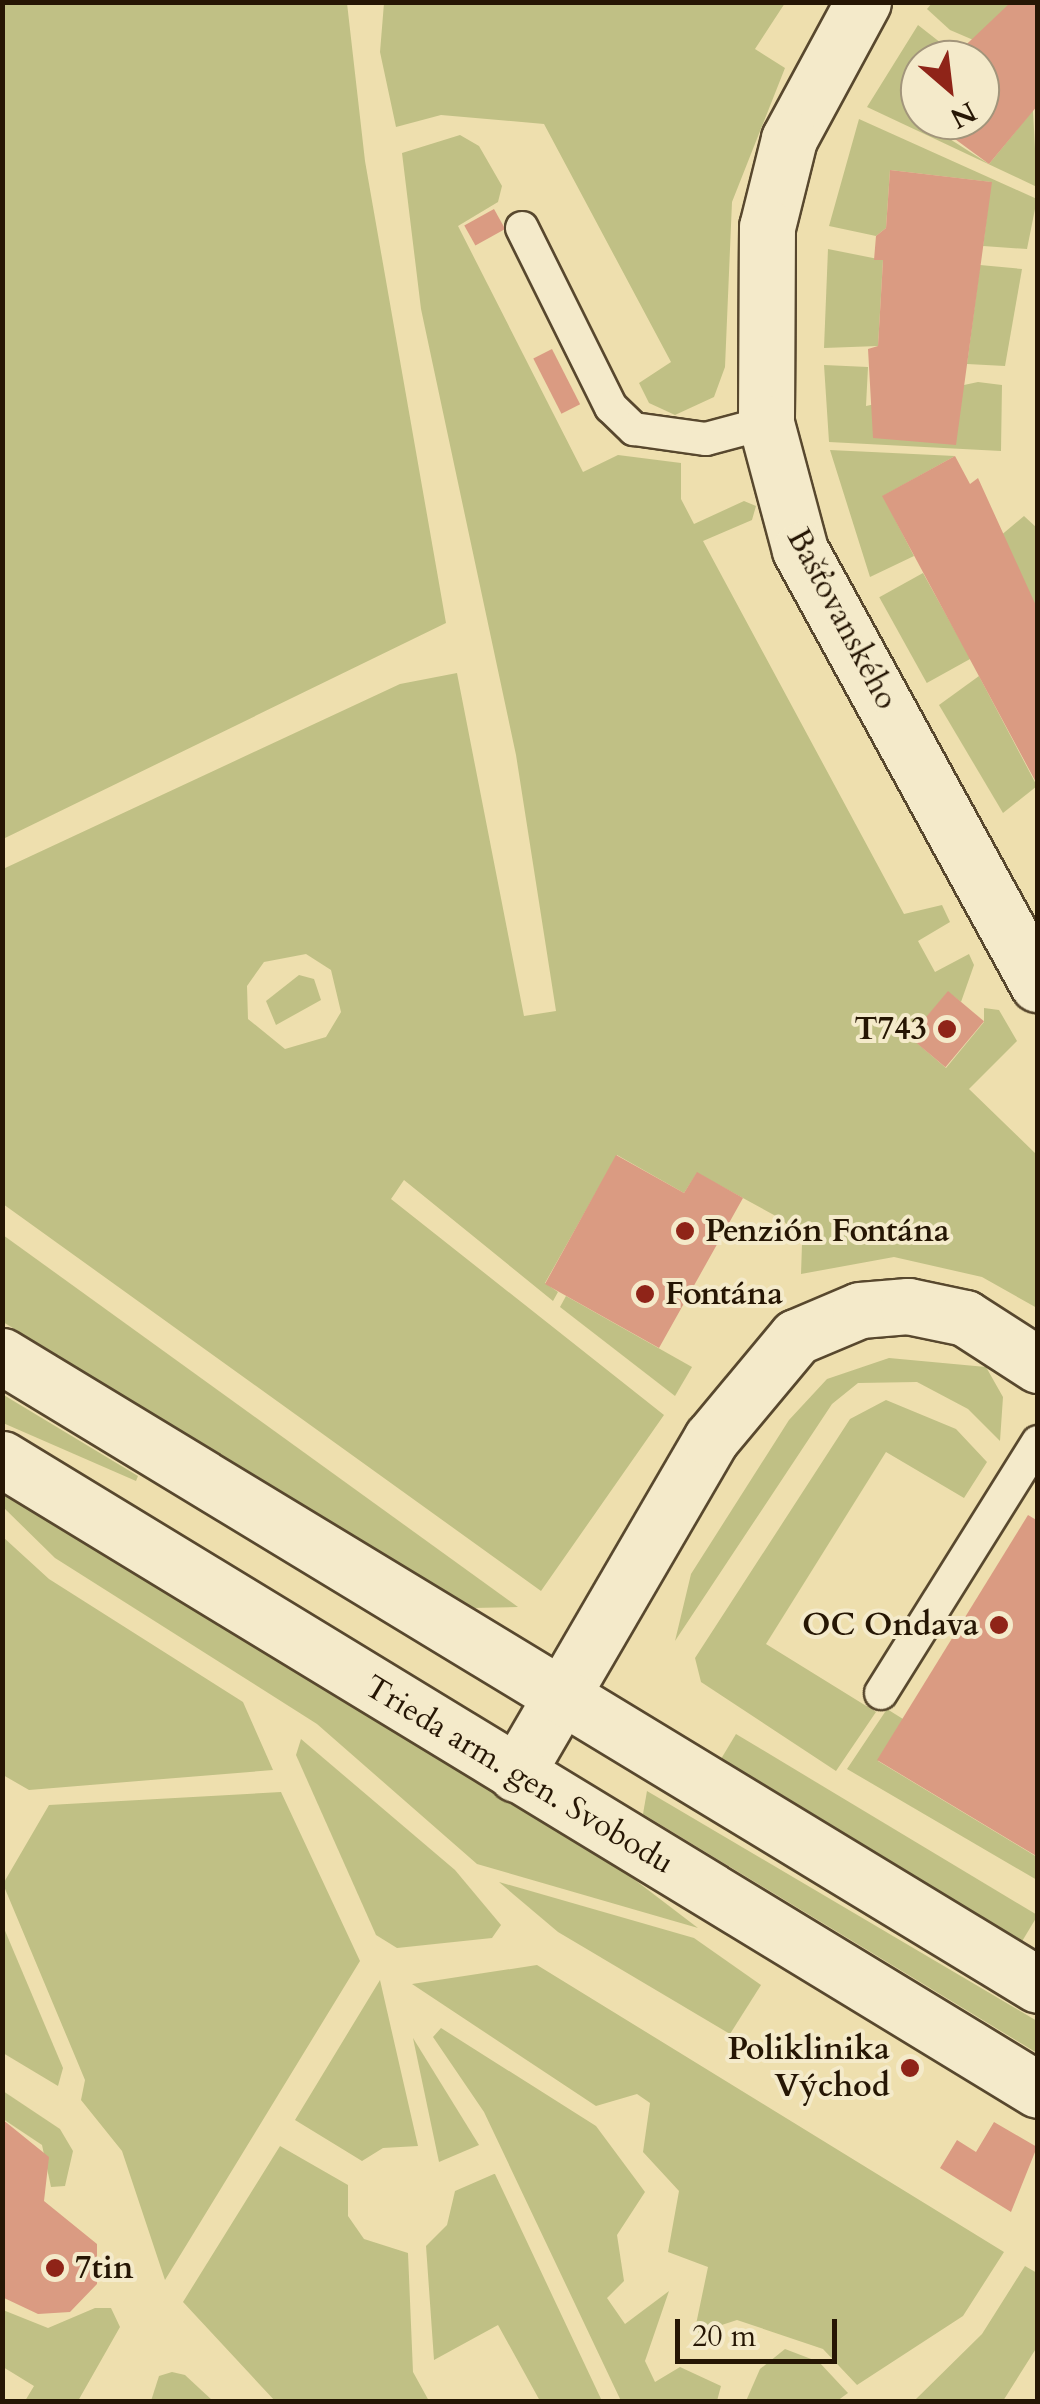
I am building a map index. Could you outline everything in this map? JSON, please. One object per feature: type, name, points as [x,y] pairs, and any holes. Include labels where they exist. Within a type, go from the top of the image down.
[{"type":"street","name":"Bašťovanského","points":[[863,2],[789,139],[766,227],[766,423],[800,550],[1038,984]]},
{"type":"street","points":[[516,1774],[711,1440],[796,1336],[860,1310],[908,1306],[965,1318],[1038,1365]]},
{"type":"street","points":[[2,1356],[1038,1985]]},
{"type":"street","name":"Trieda arm. gen. Svobodu","points":[[2,1459],[1038,2090]]},
{"type":"lane","points":[[522,228],[611,407],[634,429],[706,439],[766,423]]},
{"type":"lane","points":[[880,1692],[1038,1442]]},
{"type":"green space","points":[[2,3],[347,3],[365,161],[446,623],[3,839]]},
{"type":"green space","points":[[384,3],[785,3],[755,49],[785,68],[732,202],[725,367],[714,397],[675,415],[649,403],[639,383],[671,362],[544,124],[441,115],[396,127],[380,52]]},
{"type":"green space","points":[[932,3],[1011,3],[980,40],[950,30],[927,9]]},
{"type":"green space","points":[[918,25],[937,40],[909,40]]},
{"type":"green space","points":[[900,54],[900,123],[867,107]]},
{"type":"green space","points":[[1033,110],[1037,187],[937,140],[951,140],[989,164]]},
{"type":"green space","points":[[859,119],[1037,199],[1027,249],[983,246],[991,182],[890,170],[886,228],[876,236],[829,226]]},
{"type":"green space","points":[[460,135],[479,146],[502,186],[498,202],[458,226],[583,472],[618,455],[681,463],[681,499],[694,524],[744,501],[756,506],[752,520],[703,541],[904,914],[942,905],[950,922],[918,941],[935,972],[969,954],[974,965],[961,1002],[948,992],[910,1037],[946,1068],[984,1022],[984,1008],[999,1010],[1017,1041],[969,1089],[1037,1155],[1037,1308],[982,1277],[894,1257],[801,1274],[802,1244],[783,1220],[697,1173],[684,1193],[617,1155],[545,1283],[558,1292],[553,1301],[404,1180],[391,1199],[664,1415],[541,1591],[3,1204],[3,869],[400,684],[457,673],[524,1016],[556,1011],[516,755],[421,309],[402,153]],"holes":[[[306,954],[331,970],[341,1012],[326,1037],[285,1049],[248,1019],[247,986],[264,962]]]},
{"type":"green space","points":[[828,249],[883,260],[878,346],[824,348]]},
{"type":"green space","points":[[980,265],[1022,269],[1005,366],[967,364]]},
{"type":"green space","points":[[824,365],[868,367],[866,406],[978,382],[1002,385],[1001,451],[829,442]]},
{"type":"green space","points":[[830,450],[955,456],[883,496],[914,556],[870,577]]},
{"type":"green space","points":[[1024,516],[1037,528],[1037,610],[999,537]]},
{"type":"green space","points":[[923,573],[971,659],[927,683],[879,597]]},
{"type":"green space","points":[[979,676],[1037,786],[1003,813],[939,705]]},
{"type":"green space","points":[[299,975],[314,979],[321,1000],[276,1025],[266,1001]]},
{"type":"green space","points":[[2,1235],[518,1607],[472,1608],[3,1322]]},
{"type":"green space","points":[[566,1296],[692,1367],[675,1396],[560,1307]]},
{"type":"green space","points":[[889,1358],[986,1367],[1003,1397],[1000,1441],[968,1409],[917,1382],[858,1383],[832,1404],[675,1641],[691,1574],[789,1420],[827,1379]]},
{"type":"green space","points":[[2,1394],[138,1476],[136,1481],[3,1423]]},
{"type":"green space","points":[[886,1400],[956,1429],[987,1462],[964,1498],[886,1452],[766,1644],[876,1712],[836,1771],[701,1682],[695,1658],[850,1419]]},
{"type":"green space","points":[[2,1491],[614,1864],[698,1928],[477,1864],[317,1724],[55,1558],[3,1507]]},
{"type":"green space","points":[[3,1537],[49,1579],[243,1702],[273,1770],[29,1790],[3,1775]]},
{"type":"green space","points":[[887,1709],[903,1719],[878,1761],[1037,1857],[1037,1880],[847,1769]]},
{"type":"green space","points":[[736,1734],[1038,1915],[1021,1944],[719,1762]]},
{"type":"green space","points":[[301,1739],[455,1870],[501,1925],[492,1938],[397,1948],[376,1935],[296,1755]]},
{"type":"green space","points":[[647,1791],[1037,2021],[1037,2053],[643,1814]]},
{"type":"green space","points":[[281,1792],[360,1961],[165,2280],[122,2151],[81,2100],[85,2080],[3,1884],[49,1805]]},
{"type":"green space","points":[[499,1882],[694,1938],[761,1985],[730,2034],[558,1932]]},
{"type":"green space","points":[[3,1926],[63,2068],[58,2086],[3,2053]]},
{"type":"green space","points":[[537,1965],[1004,2252],[963,2316],[857,2385],[823,2349],[737,2320],[694,2334],[708,2267],[668,2252],[679,2191],[643,2152],[650,2103],[637,2094],[596,2106],[412,1984]]},
{"type":"green space","points":[[380,1980],[418,2146],[383,2148],[362,2161],[295,2120]]},
{"type":"green space","points":[[441,2028],[596,2126],[645,2192],[617,2235],[624,2281],[607,2298],[625,2324],[669,2291],[645,2361],[655,2382],[680,2367],[721,2386],[717,2401],[621,2401],[484,2112],[433,2037]]},
{"type":"green space","points":[[413,2038],[479,2145],[439,2162]]},
{"type":"green space","points":[[3,2091],[60,2129],[73,2151],[65,2186],[51,2187],[42,2145],[3,2119]]},
{"type":"green space","points":[[280,2146],[348,2185],[348,2216],[364,2239],[408,2253],[413,2372],[429,2401],[275,2401],[183,2302]]},
{"type":"green space","points":[[495,2174],[602,2401],[540,2401],[498,2325],[434,2360],[426,2246],[447,2225],[455,2191]]},
{"type":"green space","points":[[1025,2266],[1037,2273],[1037,2347],[1003,2401],[914,2401],[982,2334]]},
{"type":"green space","points":[[95,2308],[111,2308],[120,2327],[78,2401],[25,2401],[34,2386],[3,2367],[3,2310],[48,2328]]},
{"type":"green space","points":[[785,2349],[819,2362],[848,2393],[837,2401],[746,2401],[760,2369]]},
{"type":"green space","points":[[172,2372],[185,2375],[213,2401],[151,2401],[159,2376]]},
{"type":"building","points":[[1011,2],[1038,2],[1038,105],[989,164],[956,140],[1000,140],[1000,40],[971,40]]},
{"type":"building","points":[[890,170],[992,182],[956,445],[873,438],[868,349],[878,346],[883,260],[874,260],[876,236],[886,228]]},
{"type":"building","points":[[494,209],[505,229],[475,246],[464,225]]},
{"type":"building","points":[[552,349],[580,404],[561,414],[533,359]]},
{"type":"building","points":[[955,456],[970,484],[978,478],[1038,610],[1038,786],[882,496]]},
{"type":"building","name":"T743","points":[[948,991],[984,1021],[945,1067],[909,1037]]},
{"type":"building","points":[[616,1155],[684,1193],[697,1172],[743,1198],[659,1348],[545,1284]]},
{"type":"building","name":"OC Ondava","points":[[1028,1515],[1038,1521],[1038,1857],[877,1760]]},
{"type":"building","points":[[2,2119],[49,2157],[44,2201],[97,2244],[97,2284],[70,2312],[38,2314],[2,2297]]},
{"type":"building","points":[[994,2122],[1037,2147],[1011,2212],[940,2168],[957,2140],[976,2152]]},
{"type":"place","name":"T743","points":[[947,1029]]},
{"type":"place","name":"Penzión Fontána","points":[[685,1231]]},
{"type":"place","name":"Fontána","points":[[645,1294]]},
{"type":"place","name":"OC Ondava","points":[[999,1625]]},
{"type":"place","name":"Poliklinika Východ","points":[[910,2068]]},
{"type":"place","name":"7tin","points":[[55,2268]]}]
